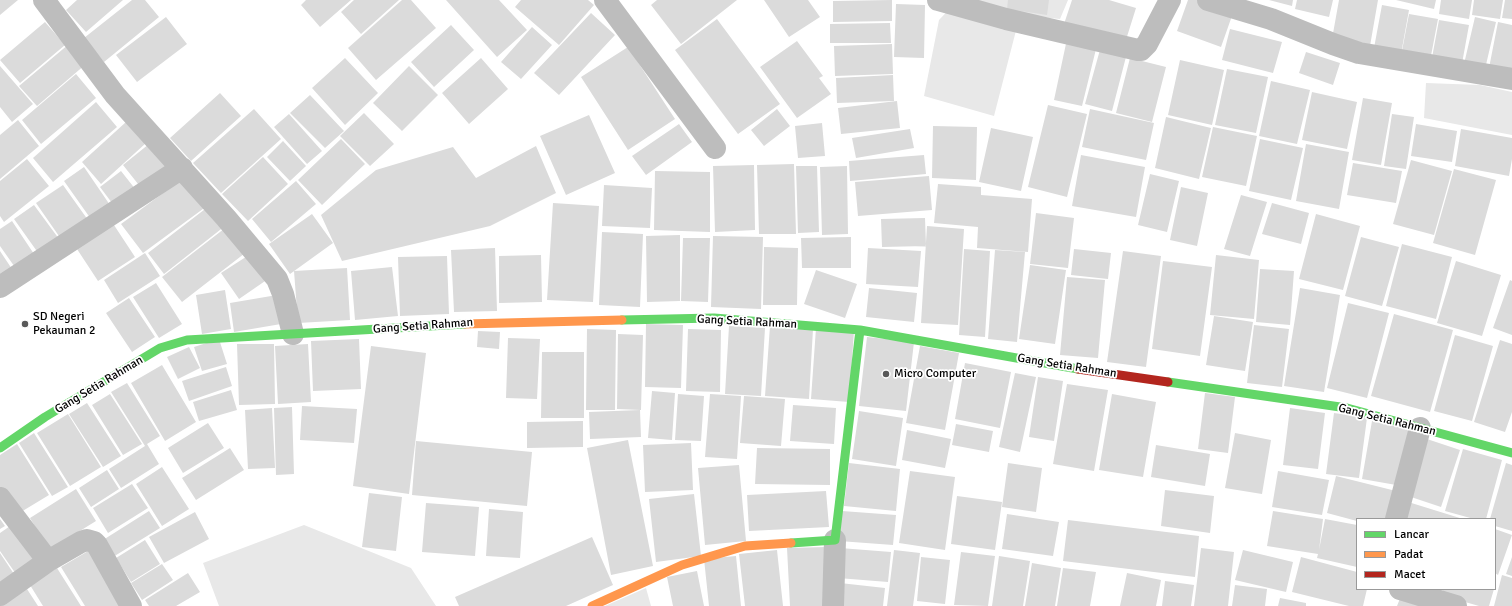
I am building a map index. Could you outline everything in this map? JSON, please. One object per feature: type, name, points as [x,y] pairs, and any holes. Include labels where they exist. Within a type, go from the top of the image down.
[{"type":"street","points":[[44,0],[115,94],[226,218],[277,279],[283,294],[293,334]]},
{"type":"street","points":[[605,0],[715,148]]},
{"type":"street","points":[[938,0],[1006,19],[1138,50],[1141,50],[1147,44],[1170,0]]},
{"type":"street","points":[[1208,0],[1271,19],[1359,53],[1512,79]]},
{"type":"street","points":[[0,287],[182,168]]},
{"type":"street","name":"Gang Setia Rahman","points":[[0,448],[45,417],[160,348],[187,340],[497,322],[714,318],[860,330],[1072,368],[1347,408],[1512,452]]},
{"type":"street","points":[[833,606],[835,540],[860,330]]},
{"type":"street","points":[[1396,518],[1420,428]]},
{"type":"street","points":[[0,498],[48,561]]},
{"type":"street","points":[[0,595],[48,561],[87,540],[94,542],[97,545],[131,606]]},
{"type":"street","points":[[592,606],[682,565],[744,546],[835,540]]},
{"type":"street","points":[[1403,590],[1456,606]]},
{"type":"shaded area","points":[[958,0],[1068,0],[1060,19],[1020,15],[994,116],[924,96],[939,20]]},
{"type":"shaded area","points":[[1426,83],[1480,85],[1512,92],[1512,135],[1424,118]]},
{"type":"shaded area","points":[[304,525],[411,568],[436,606],[219,606],[203,563]]},
{"type":"shaded area","points":[[646,588],[651,606],[605,606]]},
{"type":"building","points":[[0,0],[18,0],[0,15]]},
{"type":"building","points":[[77,0],[123,0],[86,32],[66,10]]},
{"type":"building","points":[[132,0],[145,0],[159,17],[104,62],[84,38]]},
{"type":"building","points":[[306,0],[351,0],[320,27],[301,5]]},
{"type":"building","points":[[354,0],[399,0],[361,34],[341,12]]},
{"type":"building","points":[[402,0],[411,0],[436,28],[376,80],[348,48]]},
{"type":"building","points":[[446,0],[499,0],[527,30],[497,57]]},
{"type":"building","points":[[521,0],[588,0],[594,5],[559,45],[515,7]]},
{"type":"building","points":[[657,0],[737,0],[681,44],[651,5]]},
{"type":"building","points":[[764,0],[808,0],[820,17],[789,37]]},
{"type":"building","points":[[892,0],[892,21],[833,22],[833,1]]},
{"type":"building","points":[[1008,0],[1049,0],[1047,15],[1007,9]]},
{"type":"building","points":[[1072,0],[1109,0],[1136,8],[1125,43],[1064,24]]},
{"type":"building","points":[[1188,0],[1198,0],[1233,13],[1221,47],[1177,31]]},
{"type":"building","points":[[1269,0],[1293,0],[1292,6]]},
{"type":"building","points":[[1297,0],[1333,0],[1329,17],[1295,9]]},
{"type":"building","points":[[1339,0],[1378,0],[1370,46],[1332,39]]},
{"type":"building","points":[[1396,0],[1436,0],[1434,9]]},
{"type":"building","points":[[1441,0],[1472,0],[1469,19],[1439,14]]},
{"type":"building","points":[[1474,0],[1503,0],[1500,19],[1472,15]]},
{"type":"building","points":[[1505,0],[1512,0],[1512,19],[1502,18]]},
{"type":"building","points":[[896,4],[925,5],[924,58],[894,57]]},
{"type":"building","points":[[1382,5],[1409,10],[1401,54],[1374,48]]},
{"type":"building","points":[[591,13],[615,35],[559,95],[534,73]]},
{"type":"building","points":[[1409,14],[1438,19],[1430,61],[1401,56]]},
{"type":"building","points":[[166,17],[187,44],[137,82],[116,55]]},
{"type":"building","points":[[1475,17],[1496,22],[1485,69],[1464,64]]},
{"type":"building","points":[[717,19],[780,104],[738,134],[675,50]]},
{"type":"building","points":[[1439,20],[1469,25],[1461,69],[1431,63]]},
{"type":"building","points":[[45,22],[65,45],[20,83],[0,60]]},
{"type":"building","points":[[1498,22],[1512,25],[1512,72],[1489,68]]},
{"type":"building","points":[[890,23],[891,43],[830,43],[830,24]]},
{"type":"building","points":[[451,25],[474,50],[434,87],[411,62]]},
{"type":"building","points":[[532,27],[552,45],[521,79],[501,62]]},
{"type":"building","points":[[1230,29],[1282,42],[1273,73],[1222,60]]},
{"type":"building","points":[[1067,39],[1097,45],[1082,106],[1054,100]]},
{"type":"building","points":[[797,41],[823,76],[819,78],[831,94],[797,118],[760,67]]},
{"type":"building","points":[[69,44],[86,64],[37,106],[19,86]]},
{"type":"building","points":[[892,44],[893,74],[835,76],[834,46]]},
{"type":"building","points":[[1101,46],[1127,53],[1112,111],[1085,104]]},
{"type":"building","points":[[628,47],[675,119],[628,150],[581,77]]},
{"type":"building","points":[[1306,52],[1340,63],[1333,85],[1299,73]]},
{"type":"building","points":[[345,58],[378,93],[345,125],[312,88]]},
{"type":"building","points":[[481,58],[508,89],[469,124],[442,93]]},
{"type":"building","points":[[1130,58],[1166,67],[1152,122],[1116,113]]},
{"type":"building","points":[[1180,60],[1224,70],[1212,125],[1168,115]]},
{"type":"building","points":[[0,66],[33,104],[12,122],[0,107]]},
{"type":"building","points":[[409,66],[438,95],[402,131],[373,103]]},
{"type":"building","points":[[1227,69],[1268,77],[1256,133],[1215,125]]},
{"type":"building","points":[[76,74],[96,98],[41,144],[22,120]]},
{"type":"building","points":[[893,75],[894,101],[837,103],[836,78]]},
{"type":"building","points":[[1271,81],[1310,90],[1297,144],[1259,136]]},
{"type":"building","points":[[1312,92],[1357,102],[1347,149],[1302,140]]},
{"type":"building","points":[[220,93],[241,116],[191,161],[170,138]]},
{"type":"building","points":[[310,95],[344,131],[325,148],[290,113]]},
{"type":"building","points":[[1363,98],[1392,103],[1381,165],[1352,160]]},
{"type":"building","points":[[897,101],[900,128],[841,134],[838,108]]},
{"type":"building","points":[[96,102],[117,127],[53,182],[33,158]]},
{"type":"building","points":[[1048,105],[1087,114],[1067,197],[1028,187]]},
{"type":"building","points":[[254,109],[281,139],[221,193],[193,163]]},
{"type":"building","points":[[777,109],[790,126],[764,146],[751,130]]},
{"type":"building","points":[[1090,109],[1154,123],[1146,160],[1082,147]]},
{"type":"building","points":[[364,113],[394,144],[370,166],[340,136]]},
{"type":"building","points":[[289,114],[322,151],[307,164],[274,127]]},
{"type":"building","points":[[1392,114],[1414,117],[1406,169],[1384,166]]},
{"type":"building","points":[[589,115],[615,173],[566,195],[540,136]]},
{"type":"building","points":[[1166,117],[1211,128],[1199,179],[1155,168]]},
{"type":"building","points":[[18,120],[39,146],[0,179],[0,135]]},
{"type":"building","points":[[126,122],[146,143],[101,184],[82,162]]},
{"type":"building","points":[[822,123],[825,156],[798,158],[795,126]]},
{"type":"building","points":[[679,124],[692,142],[646,175],[632,156]]},
{"type":"building","points":[[1416,124],[1457,131],[1452,162],[1411,156]]},
{"type":"building","points":[[933,126],[977,127],[976,180],[932,178]]},
{"type":"building","points":[[1213,127],[1257,136],[1246,186],[1202,177]]},
{"type":"building","points":[[991,128],[1033,137],[1021,191],[979,182]]},
{"type":"building","points":[[910,129],[914,148],[856,158],[852,138]]},
{"type":"building","points":[[1461,129],[1512,138],[1512,159],[1509,176],[1455,166]]},
{"type":"building","points":[[341,139],[365,164],[322,205],[298,180]]},
{"type":"building","points":[[1260,139],[1303,148],[1291,200],[1249,191]]},
{"type":"building","points":[[283,141],[306,166],[290,181],[267,157]]},
{"type":"building","points":[[149,144],[169,169],[142,189],[123,165]]},
{"type":"building","points":[[1306,144],[1349,152],[1339,209],[1296,201]]},
{"type":"building","points":[[536,146],[556,193],[490,226],[342,261],[321,215],[376,170],[453,147],[476,178]]},
{"type":"building","points":[[924,155],[926,174],[850,181],[849,161]]},
{"type":"building","points":[[1081,155],[1145,167],[1136,217],[1072,206]]},
{"type":"building","points":[[263,157],[288,184],[248,221],[222,194]]},
{"type":"building","points":[[27,159],[49,186],[4,222],[0,216],[0,181]]},
{"type":"building","points":[[1411,160],[1452,171],[1434,235],[1393,224]]},
{"type":"building","points":[[1353,163],[1402,171],[1396,203],[1347,195]]},
{"type":"building","points":[[794,164],[796,234],[759,234],[757,165]]},
{"type":"building","points":[[754,165],[755,230],[715,232],[713,166]]},
{"type":"building","points":[[796,166],[817,166],[819,232],[798,233]]},
{"type":"building","points":[[847,166],[848,234],[822,235],[820,167]]},
{"type":"building","points":[[84,167],[112,208],[93,222],[64,181]]},
{"type":"building","points":[[1454,169],[1496,180],[1475,255],[1433,243]]},
{"type":"building","points":[[121,171],[136,190],[115,207],[100,187]]},
{"type":"building","points":[[655,171],[710,172],[710,232],[654,230]]},
{"type":"building","points":[[1150,174],[1179,181],[1167,232],[1138,225]]},
{"type":"building","points":[[929,176],[932,210],[858,216],[855,182]]},
{"type":"building","points":[[185,177],[207,206],[143,253],[121,224]]},
{"type":"building","points":[[296,181],[316,204],[271,242],[252,219]]},
{"type":"building","points":[[938,184],[981,187],[981,195],[1032,199],[1028,252],[977,248],[978,227],[934,223]]},
{"type":"building","points":[[63,185],[88,220],[61,239],[36,203]]},
{"type":"building","points":[[604,185],[652,188],[650,228],[602,226]]},
{"type":"building","points":[[1181,187],[1208,193],[1197,246],[1170,240]]},
{"type":"building","points":[[1241,195],[1267,202],[1250,256],[1224,249]]},
{"type":"building","points":[[553,203],[599,206],[593,302],[547,300]]},
{"type":"building","points":[[1272,203],[1309,213],[1301,244],[1262,234]]},
{"type":"building","points":[[34,205],[62,243],[41,257],[14,219]]},
{"type":"building","points":[[209,206],[225,226],[164,274],[148,253]]},
{"type":"building","points":[[1036,213],[1074,218],[1068,268],[1030,264]]},
{"type":"building","points":[[312,214],[333,243],[290,274],[269,244]]},
{"type":"building","points":[[1316,214],[1360,226],[1343,290],[1299,279]]},
{"type":"building","points":[[925,218],[926,246],[882,247],[881,219]]},
{"type":"building","points":[[12,221],[38,260],[19,273],[0,246],[0,229]]},
{"type":"building","points":[[112,222],[135,257],[98,281],[75,246]]},
{"type":"building","points":[[229,225],[249,250],[182,302],[162,277]]},
{"type":"building","points":[[927,226],[964,229],[958,325],[921,323]]},
{"type":"building","points":[[602,232],[643,234],[640,307],[599,305]]},
{"type":"building","points":[[680,235],[680,301],[647,302],[646,236]]},
{"type":"building","points":[[713,236],[763,237],[761,309],[711,307]]},
{"type":"building","points":[[851,237],[851,268],[802,268],[801,238]]},
{"type":"building","points":[[1361,237],[1399,247],[1382,306],[1345,296]]},
{"type":"building","points":[[683,238],[710,238],[708,302],[681,301]]},
{"type":"building","points":[[1402,244],[1452,257],[1436,319],[1386,306]]},
{"type":"building","points":[[764,247],[798,248],[797,305],[763,305]]},
{"type":"building","points":[[495,248],[497,311],[454,312],[451,250]]},
{"type":"building","points":[[868,248],[921,251],[918,287],[866,284]]},
{"type":"building","points":[[964,249],[990,251],[985,337],[959,335]]},
{"type":"building","points":[[1074,249],[1111,253],[1108,279],[1071,275]]},
{"type":"building","points":[[995,250],[1025,252],[1017,342],[988,339]]},
{"type":"building","points":[[0,251],[16,275],[0,285]]},
{"type":"building","points":[[1123,251],[1161,256],[1146,367],[1107,362]]},
{"type":"building","points":[[145,253],[160,276],[118,303],[104,280]]},
{"type":"building","points":[[252,253],[268,279],[239,299],[221,273]]},
{"type":"building","points":[[541,255],[542,302],[499,303],[499,256]]},
{"type":"building","points":[[1216,255],[1259,260],[1254,319],[1210,315]]},
{"type":"building","points":[[447,256],[449,314],[400,316],[398,257]]},
{"type":"building","points":[[1163,261],[1212,267],[1200,356],[1152,349]]},
{"type":"building","points":[[1456,261],[1501,275],[1482,336],[1437,323]]},
{"type":"building","points":[[1030,265],[1066,270],[1055,344],[1019,339]]},
{"type":"building","points":[[392,267],[398,316],[355,320],[351,271]]},
{"type":"building","points":[[347,268],[350,320],[298,323],[294,271]]},
{"type":"building","points":[[1260,269],[1294,271],[1290,325],[1256,322]]},
{"type":"building","points":[[816,270],[857,284],[845,318],[804,304]]},
{"type":"building","points":[[1067,277],[1105,280],[1098,358],[1060,355]]},
{"type":"building","points":[[1510,280],[1512,281],[1512,335],[1493,328]]},
{"type":"building","points":[[156,283],[182,324],[159,338],[133,297]]},
{"type":"building","points":[[869,288],[917,293],[914,322],[866,317]]},
{"type":"building","points":[[1300,288],[1340,295],[1324,392],[1284,386]]},
{"type":"building","points":[[225,290],[231,329],[202,334],[196,295]]},
{"type":"building","points":[[277,295],[281,324],[234,332],[230,303]]},
{"type":"building","points":[[129,298],[155,337],[132,352],[106,313]]},
{"type":"building","points":[[1348,303],[1389,313],[1367,398],[1327,388]]},
{"type":"building","points":[[1394,314],[1453,330],[1430,412],[1371,396]]},
{"type":"building","points":[[1214,316],[1253,322],[1245,371],[1206,365]]},
{"type":"building","points":[[646,324],[683,325],[681,388],[645,387]]},
{"type":"building","points":[[1254,325],[1289,329],[1282,387],[1247,383]]},
{"type":"building","points":[[729,326],[765,328],[761,396],[725,394]]},
{"type":"building","points":[[770,326],[813,329],[809,399],[765,396]]},
{"type":"building","points":[[816,328],[854,331],[849,402],[811,399]]},
{"type":"building","points":[[587,329],[616,330],[615,410],[586,410]]},
{"type":"building","points":[[688,329],[721,330],[720,392],[686,391]]},
{"type":"building","points":[[478,331],[500,332],[499,349],[477,347]]},
{"type":"building","points":[[618,334],[643,335],[641,410],[617,409]]},
{"type":"building","points":[[1455,335],[1493,346],[1472,421],[1434,411]]},
{"type":"building","name":"Micro Computer","points":[[867,337],[914,342],[906,411],[859,406]]},
{"type":"building","points":[[508,338],[540,339],[537,399],[506,398]]},
{"type":"building","points":[[219,339],[227,364],[202,371],[194,347]]},
{"type":"building","points":[[359,339],[361,389],[313,391],[311,341]]},
{"type":"building","points":[[1500,340],[1512,344],[1512,412],[1505,432],[1474,422]]},
{"type":"building","points":[[237,344],[274,344],[275,404],[239,405]]},
{"type":"building","points":[[308,344],[311,402],[278,404],[275,346]]},
{"type":"building","points":[[371,346],[426,353],[409,494],[353,486]]},
{"type":"building","points":[[920,346],[959,353],[945,430],[906,423]]},
{"type":"building","points":[[189,347],[200,368],[178,379],[167,357]]},
{"type":"building","points":[[542,352],[584,352],[584,418],[541,418]]},
{"type":"building","points":[[965,363],[1011,372],[1000,428],[955,419]]},
{"type":"building","points":[[162,365],[196,422],[165,441],[131,383]]},
{"type":"building","points":[[226,367],[232,386],[189,401],[182,381]]},
{"type":"building","points":[[1015,373],[1036,377],[1020,452],[999,447]]},
{"type":"building","points":[[1038,377],[1063,381],[1054,441],[1029,437]]},
{"type":"building","points":[[127,383],[160,436],[147,444],[159,464],[121,488],[109,469],[145,446],[111,392]]},
{"type":"building","points":[[1067,384],[1108,390],[1094,471],[1053,464]]},
{"type":"building","points":[[231,390],[237,410],[199,421],[193,402]]},
{"type":"building","points":[[652,391],[675,393],[672,440],[648,438]]},
{"type":"building","points":[[1205,393],[1235,397],[1228,453],[1198,449]]},
{"type":"building","points":[[110,394],[142,444],[123,455],[92,405]]},
{"type":"building","points":[[678,394],[704,396],[701,441],[675,440]]},
{"type":"building","points":[[710,394],[741,396],[737,459],[705,457]]},
{"type":"building","points":[[1112,394],[1156,402],[1143,477],[1099,470]]},
{"type":"building","points":[[744,396],[785,399],[781,446],[740,443]]},
{"type":"building","points":[[87,403],[121,456],[103,467],[69,414]]},
{"type":"building","points":[[793,405],[836,408],[834,444],[790,441]]},
{"type":"building","points":[[302,406],[357,409],[354,443],[300,440]]},
{"type":"building","points":[[292,407],[294,474],[276,475],[274,408]]},
{"type":"building","points":[[272,408],[275,468],[248,469],[245,410]]},
{"type":"building","points":[[1290,408],[1325,413],[1318,469],[1283,465]]},
{"type":"building","points":[[640,410],[641,437],[590,439],[589,412]]},
{"type":"building","points":[[859,411],[903,418],[896,466],[852,459]]},
{"type":"building","points":[[1334,413],[1367,418],[1359,478],[1326,474]]},
{"type":"building","points":[[68,414],[101,467],[70,486],[37,433]]},
{"type":"building","points":[[583,421],[583,447],[527,448],[527,422]]},
{"type":"building","points":[[1372,421],[1413,430],[1402,486],[1362,479]]},
{"type":"building","points":[[208,423],[224,448],[183,473],[168,448]]},
{"type":"building","points":[[956,424],[993,431],[989,452],[952,445]]},
{"type":"building","points":[[907,430],[951,439],[945,468],[902,460]]},
{"type":"building","points":[[34,433],[68,487],[52,496],[19,443]]},
{"type":"building","points":[[1235,433],[1271,440],[1262,494],[1225,488]]},
{"type":"building","points":[[1424,438],[1460,450],[1441,507],[1405,495]]},
{"type":"building","points":[[628,440],[653,566],[611,575],[587,448]]},
{"type":"building","points":[[416,441],[532,452],[527,506],[412,495]]},
{"type":"building","points":[[691,443],[693,490],[645,492],[643,445]]},
{"type":"building","points":[[17,444],[49,495],[16,515],[0,489],[0,455]]},
{"type":"building","points":[[1156,445],[1210,454],[1205,486],[1151,477]]},
{"type":"building","points":[[230,448],[244,470],[196,500],[182,478]]},
{"type":"building","points":[[757,448],[830,449],[830,485],[755,484]]},
{"type":"building","points":[[1463,449],[1502,460],[1486,518],[1470,518],[1445,511]]},
{"type":"building","points":[[849,463],[900,469],[896,511],[844,506]]},
{"type":"building","points":[[1008,463],[1042,468],[1036,512],[1002,507]]},
{"type":"building","points":[[1506,463],[1512,465],[1512,531],[1496,526],[1496,518],[1490,518]]},
{"type":"building","points":[[739,465],[746,541],[705,545],[698,468]]},
{"type":"building","points":[[162,467],[189,509],[162,526],[136,484]]},
{"type":"building","points":[[107,470],[119,489],[91,507],[79,488]]},
{"type":"building","points":[[910,471],[955,477],[945,550],[899,543]]},
{"type":"building","points":[[1278,471],[1329,480],[1322,515],[1272,507]]},
{"type":"building","points":[[1336,476],[1396,491],[1389,518],[1356,518],[1356,521],[1327,513]]},
{"type":"building","points":[[132,484],[148,508],[108,533],[93,508]]},
{"type":"building","points":[[76,489],[96,521],[49,550],[30,518]]},
{"type":"building","points":[[1165,490],[1214,496],[1210,533],[1161,526]]},
{"type":"building","points":[[826,491],[829,527],[749,531],[747,495]]},
{"type":"building","points":[[369,493],[402,497],[396,551],[362,547]]},
{"type":"building","points":[[694,494],[701,556],[656,562],[649,499]]},
{"type":"building","points":[[957,496],[1002,502],[995,550],[951,544]]},
{"type":"building","points":[[1405,501],[1460,518],[1399,518]]},
{"type":"building","points":[[426,503],[479,507],[475,556],[422,552]]},
{"type":"building","points":[[489,509],[523,512],[520,558],[486,556]]},
{"type":"building","points":[[149,511],[160,528],[113,557],[103,540]]},
{"type":"building","points":[[842,511],[896,515],[893,545],[839,541]]},
{"type":"building","points":[[1273,511],[1323,519],[1319,550],[1325,519],[1356,525],[1356,567],[1317,558],[1318,554],[1267,546]]},
{"type":"building","points":[[195,512],[209,539],[164,563],[149,537]]},
{"type":"building","points":[[1007,514],[1059,522],[1053,556],[1002,549]]},
{"type":"building","points":[[0,519],[5,526],[0,529]]},
{"type":"building","points":[[1068,520],[1199,536],[1195,577],[1063,561]]},
{"type":"building","points":[[16,522],[43,559],[18,577],[0,551],[0,533]]},
{"type":"building","points":[[1496,529],[1512,535],[1498,575],[1496,574]]},
{"type":"building","points":[[592,537],[613,585],[566,606],[459,606],[455,597]]},
{"type":"building","points":[[145,540],[160,564],[131,582],[116,558]]},
{"type":"building","points":[[826,547],[829,606],[790,606],[787,548]]},
{"type":"building","points":[[840,548],[891,552],[888,582],[838,578]]},
{"type":"building","points":[[1201,548],[1234,552],[1228,606],[1194,606]]},
{"type":"building","points":[[90,550],[125,606],[85,606],[61,567]]},
{"type":"building","points":[[777,550],[783,606],[745,606],[739,554]]},
{"type":"building","points":[[894,550],[920,553],[913,606],[887,606]]},
{"type":"building","points":[[1243,550],[1293,562],[1286,592],[1235,580]]},
{"type":"building","points":[[961,552],[995,556],[988,606],[954,605]]},
{"type":"building","points":[[0,553],[18,580],[0,591]]},
{"type":"building","points":[[736,556],[741,606],[709,606],[704,559]]},
{"type":"building","points":[[999,556],[1030,561],[1023,606],[992,606]]},
{"type":"building","points":[[921,557],[950,560],[945,604],[917,601]]},
{"type":"building","points":[[1301,557],[1356,572],[1356,590],[1367,590],[1363,606],[1349,606],[1292,592]]},
{"type":"building","points":[[1512,557],[1512,576],[1506,574]]},
{"type":"building","points":[[1032,563],[1061,568],[1055,606],[1025,606]]},
{"type":"building","points":[[162,564],[173,580],[142,600],[131,583]]},
{"type":"building","points":[[57,568],[81,606],[43,606],[30,585]]},
{"type":"building","points":[[1063,568],[1096,572],[1090,606],[1057,606]]},
{"type":"building","points":[[697,571],[704,606],[673,606],[667,577]]},
{"type":"building","points":[[188,573],[200,592],[176,606],[149,606],[145,600]]},
{"type":"building","points":[[1127,573],[1161,580],[1156,606],[1120,606]]},
{"type":"building","points":[[1502,575],[1512,578],[1512,606],[1494,606]]},
{"type":"building","points":[[1165,581],[1194,585],[1191,606],[1162,606]]},
{"type":"building","points":[[840,583],[885,588],[883,606],[838,606]]},
{"type":"building","points":[[1235,585],[1267,589],[1265,606],[1232,606]]},
{"type":"building","points":[[27,589],[38,606],[0,606]]},
{"type":"building","points":[[1443,590],[1494,590],[1489,606],[1479,606],[1441,595]]},
{"type":"building","points":[[1401,596],[1425,606],[1397,606]]},
{"type":"building","points":[[1280,598],[1306,603],[1306,606],[1278,606]]},
{"type":"traffic: fast","points":[[622,320],[714,318],[860,330],[1078,369]]},
{"type":"traffic: fast","points":[[0,448],[45,417],[160,348],[187,340],[465,324]]},
{"type":"traffic: fast","points":[[791,543],[835,540],[860,330]]},
{"type":"traffic: fast","points":[[1168,382],[1347,408],[1512,453]]},
{"type":"traffic: slow","points":[[465,324],[622,320]]},
{"type":"traffic: slow","points":[[592,606],[682,565],[745,546],[791,543]]},
{"type":"traffic: jam","points":[[1078,369],[1168,382]]},
{"type":"place","name":"SD Negeri Pekauman 2","points":[[25,324]]},
{"type":"place","name":"Micro Computer","points":[[886,374]]}]
